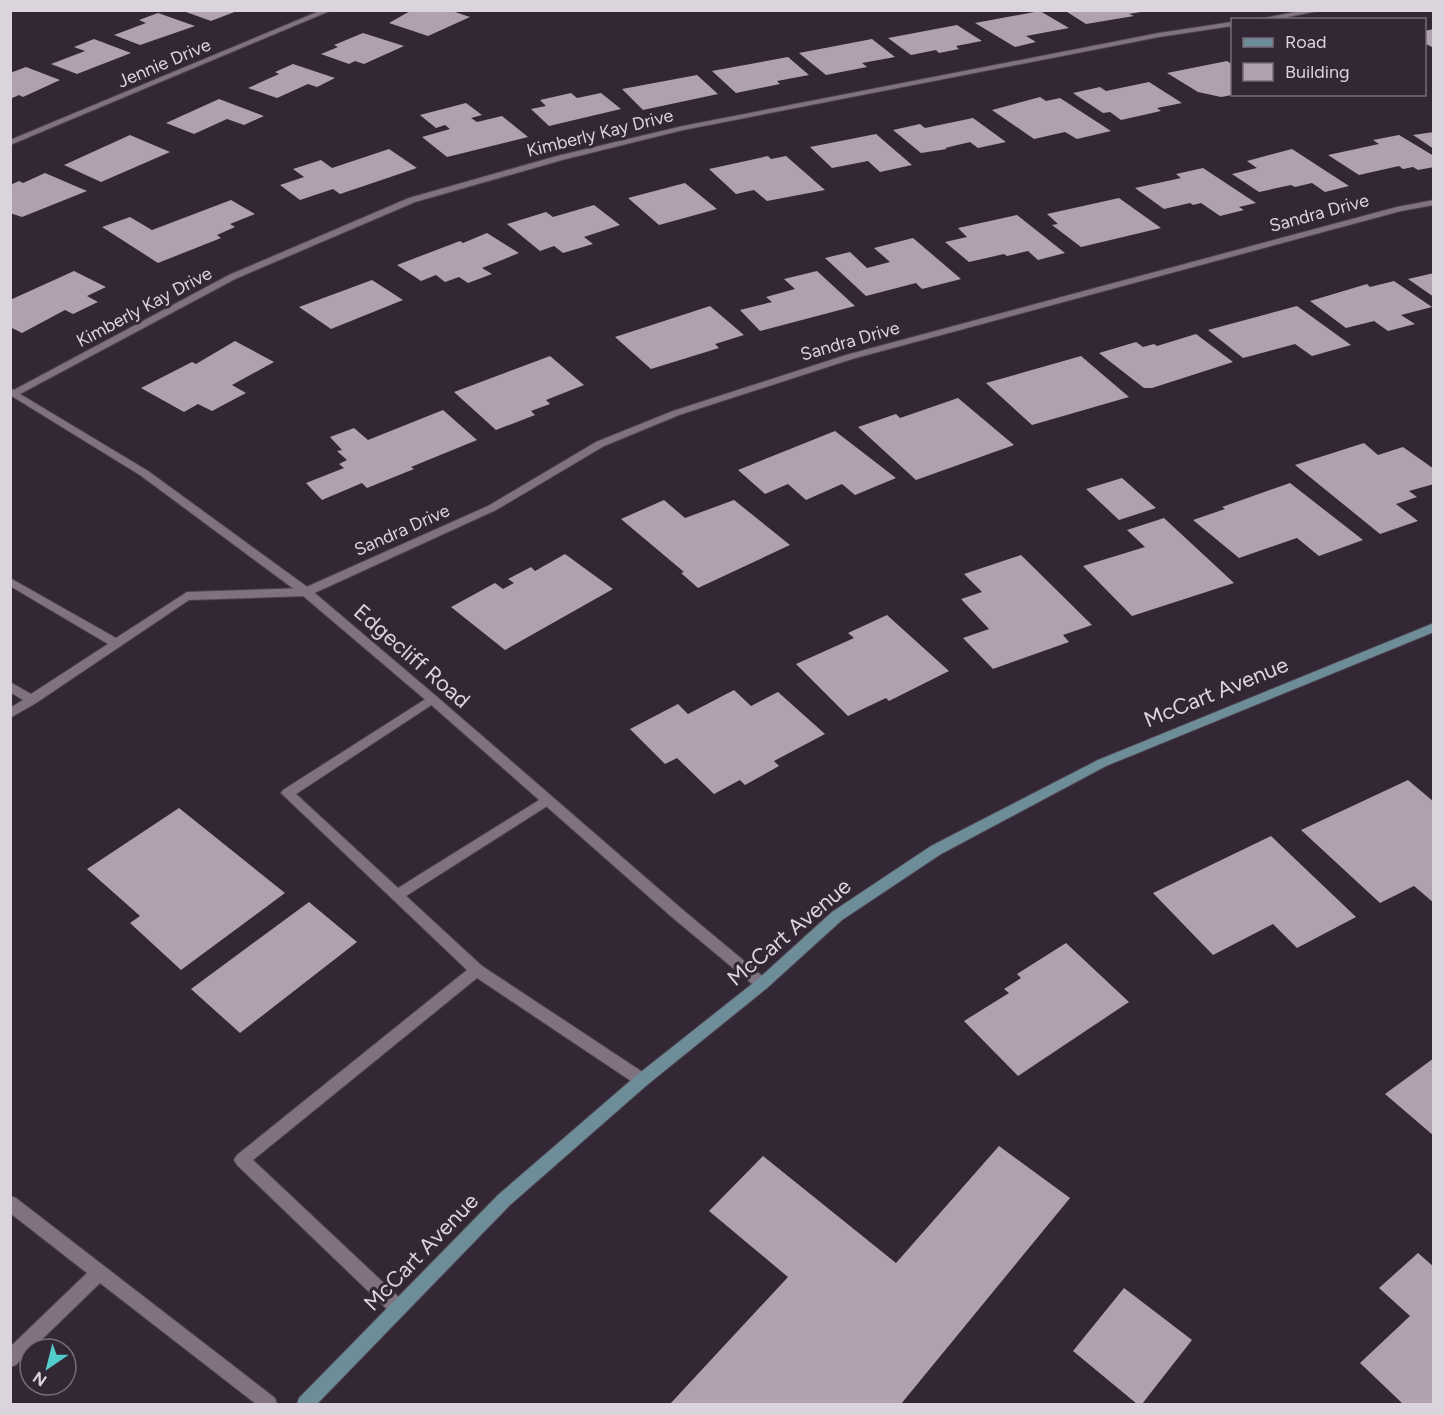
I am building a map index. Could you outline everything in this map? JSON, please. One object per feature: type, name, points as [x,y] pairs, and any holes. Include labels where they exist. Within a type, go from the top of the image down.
[{"type":"main road","name":"McCart Avenue","points":[[305,1404],[504,1200],[642,1080],[762,984],[837,916],[936,850],[1102,763],[1434,627]]},
{"type":"street","name":"Jennie Drive","points":[[10,143],[329,10]]},
{"type":"street","points":[[1270,18],[1320,10]]},
{"type":"street","name":"Kimberly Kay Drive","points":[[13,392],[232,277],[412,200],[560,158],[683,128],[1159,35],[1231,24]]},
{"type":"street","name":"Sandra Drive","points":[[306,592],[492,508],[600,444],[676,413],[849,357],[1434,202]]},
{"type":"street","name":"Edgecliff Road","points":[[13,392],[144,473],[306,592],[684,920],[762,984]]},
{"type":"street","points":[[10,581],[117,644]]},
{"type":"street","points":[[10,714],[187,596],[306,592]]},
{"type":"street","points":[[10,686],[32,700]]},
{"type":"street","points":[[432,699],[287,793],[477,970],[642,1080]]},
{"type":"street","points":[[397,895],[548,800]]},
{"type":"street","points":[[398,1308],[242,1160],[477,970]]},
{"type":"street","points":[[10,1203],[269,1404]]},
{"type":"street","points":[[10,1359],[99,1272]]},
{"type":"building","points":[[191,10],[237,11],[211,21],[186,12]]},
{"type":"building","points":[[412,10],[449,10],[470,17],[428,36],[389,23]]},
{"type":"building","points":[[1064,10],[1141,10],[1141,12],[1129,14],[1134,16],[1086,24]]},
{"type":"building","points":[[1040,11],[1069,28],[1026,36],[1036,42],[1015,47],[975,23]]},
{"type":"building","points":[[158,13],[195,26],[140,45],[114,35],[146,23],[139,20]]},
{"type":"building","points":[[957,25],[982,41],[956,46],[959,49],[939,53],[936,50],[911,55],[888,38]]},
{"type":"building","points":[[1434,29],[1434,48],[1426,44],[1426,31]]},
{"type":"building","points":[[363,33],[404,46],[364,64],[355,61],[349,64],[321,54],[338,47],[334,45]]},
{"type":"building","points":[[94,39],[131,53],[77,74],[51,64],[85,51],[74,47]]},
{"type":"building","points":[[872,39],[895,57],[862,63],[867,67],[826,75],[799,53]]},
{"type":"building","points":[[788,57],[809,75],[777,81],[780,84],[736,93],[712,71]]},
{"type":"building","points":[[1227,61],[1231,63],[1231,95],[1221,97],[1198,92],[1167,73]]},
{"type":"building","points":[[293,64],[335,78],[317,87],[308,84],[277,98],[248,88],[279,74],[275,72]]},
{"type":"building","points":[[26,67],[60,80],[23,97],[19,95],[10,99],[10,73]]},
{"type":"building","points":[[697,75],[718,94],[643,110],[622,89]]},
{"type":"building","points":[[1149,82],[1182,103],[1157,108],[1161,111],[1121,120],[1110,112],[1103,113],[1073,93],[1100,87],[1106,91]]},
{"type":"building","points":[[571,93],[577,98],[601,93],[621,109],[549,126],[531,109],[546,106],[540,100]]},
{"type":"building","points":[[1040,97],[1046,101],[1060,98],[1111,131],[1077,139],[1065,132],[1034,139],[992,110]]},
{"type":"building","points":[[219,99],[264,116],[244,125],[227,119],[194,134],[166,123]]},
{"type":"building","points":[[466,103],[482,115],[471,118],[477,122],[502,116],[528,137],[447,157],[422,137],[450,129],[445,125],[436,128],[420,115]]},
{"type":"building","points":[[973,118],[1006,142],[978,148],[970,142],[921,153],[893,130],[920,124],[925,128]]},
{"type":"building","points":[[1434,132],[1434,149],[1413,135]]},
{"type":"building","points":[[876,134],[912,165],[880,172],[868,161],[832,168],[810,147]]},
{"type":"building","points":[[130,135],[170,152],[101,182],[64,165]]},
{"type":"building","points":[[1399,135],[1434,156],[1434,167],[1418,170],[1413,167],[1403,169],[1399,166],[1359,175],[1328,155],[1379,144],[1373,140]]},
{"type":"building","points":[[389,149],[417,168],[340,194],[333,189],[300,200],[280,185],[304,177],[293,169],[321,160],[332,168]]},
{"type":"building","points":[[1292,149],[1349,186],[1325,192],[1312,183],[1259,192],[1232,174],[1257,168],[1247,161]]},
{"type":"building","points":[[768,156],[771,159],[786,156],[825,190],[767,201],[754,190],[736,194],[709,169]]},
{"type":"building","points":[[1203,168],[1256,203],[1239,207],[1244,210],[1220,216],[1201,203],[1164,209],[1135,188],[1181,178],[1176,174]]},
{"type":"building","points":[[45,173],[87,191],[22,217],[10,213],[10,185],[19,181],[23,183]]},
{"type":"building","points":[[685,183],[717,209],[659,225],[628,198]]},
{"type":"building","points":[[1119,198],[1161,228],[1081,247],[1052,225],[1058,224],[1047,214]]},
{"type":"building","points":[[231,200],[255,214],[230,224],[235,227],[217,235],[221,238],[158,263],[102,227],[130,217],[152,230]]},
{"type":"building","points":[[594,205],[620,225],[584,237],[593,244],[563,253],[554,246],[540,251],[507,224],[546,212],[553,217]]},
{"type":"building","points":[[1017,215],[1065,253],[1038,260],[1028,251],[969,262],[945,242],[967,237],[958,228]]},
{"type":"building","points":[[487,233],[519,253],[482,268],[492,274],[468,283],[459,277],[445,282],[436,275],[421,281],[397,265],[460,241],[463,243]]},
{"type":"building","points":[[913,238],[961,279],[922,289],[916,283],[866,296],[825,258],[850,252],[867,268],[890,262],[874,248]]},
{"type":"building","points":[[74,271],[106,287],[87,296],[98,302],[73,314],[65,310],[22,333],[10,327],[10,300]]},
{"type":"building","points":[[817,271],[855,306],[760,331],[740,310],[772,302],[766,297],[795,289],[784,279]]},
{"type":"building","points":[[1434,273],[1434,297],[1408,279]]},
{"type":"building","points":[[372,280],[403,300],[331,329],[299,307]]},
{"type":"building","points":[[1394,281],[1432,307],[1401,315],[1415,324],[1388,331],[1374,321],[1346,328],[1310,301],[1367,284],[1370,287]]},
{"type":"building","points":[[710,306],[744,335],[715,344],[719,348],[651,369],[615,337]]},
{"type":"building","points":[[1297,306],[1351,345],[1312,356],[1295,344],[1243,358],[1208,330]]},
{"type":"building","points":[[1196,334],[1233,362],[1152,388],[1144,388],[1099,353],[1136,342],[1143,347],[1154,344],[1157,346]]},
{"type":"building","points":[[235,341],[274,362],[232,385],[246,393],[212,411],[198,404],[184,412],[141,388],[192,362],[196,364]]},
{"type":"building","points":[[550,356],[584,385],[546,400],[550,404],[531,411],[535,415],[496,430],[454,392]]},
{"type":"building","points":[[1081,356],[1129,397],[1032,425],[986,383]]},
{"type":"building","points":[[958,398],[1014,445],[916,480],[858,427],[896,414],[900,418]]},
{"type":"building","points":[[443,410],[477,440],[367,488],[362,483],[322,500],[306,483],[344,468],[339,464],[347,460],[337,451],[342,450],[330,437],[354,428],[368,440]]},
{"type":"building","points":[[835,431],[896,478],[855,495],[842,484],[806,500],[788,484],[765,494],[738,470]]},
{"type":"building","points":[[1364,443],[1378,455],[1403,447],[1434,469],[1434,484],[1409,491],[1417,497],[1396,504],[1418,521],[1380,534],[1295,465]]},
{"type":"building","points":[[1122,478],[1156,508],[1119,520],[1086,489]]},
{"type":"building","points":[[1290,483],[1363,540],[1319,556],[1297,538],[1239,558],[1193,520],[1225,509],[1222,507]]},
{"type":"building","points":[[664,500],[685,518],[734,500],[790,545],[698,588],[681,573],[684,572],[621,519]]},
{"type":"building","points":[[1164,518],[1234,583],[1132,616],[1083,566],[1145,547],[1127,530]]},
{"type":"building","points":[[565,554],[613,589],[505,650],[451,607],[495,583],[503,589],[514,583],[508,579],[531,567],[535,571]]},
{"type":"building","points":[[1021,555],[1092,625],[1063,635],[1069,642],[993,669],[963,638],[989,629],[961,599],[982,592],[964,574]]},
{"type":"building","points":[[887,615],[949,671],[889,701],[886,698],[848,716],[796,664],[854,638],[848,633]]},
{"type":"building","points":[[734,690],[751,706],[778,692],[825,734],[774,761],[779,766],[745,785],[740,780],[714,794],[677,758],[665,764],[630,729],[678,704],[688,714]]},
{"type":"building","points":[[1408,780],[1434,802],[1434,903],[1414,886],[1380,903],[1301,830]]},
{"type":"building","points":[[179,808],[285,893],[181,970],[130,923],[140,916],[87,869]]},
{"type":"building","points":[[1271,836],[1356,917],[1297,948],[1273,924],[1213,955],[1153,893]]},
{"type":"building","points":[[309,902],[357,942],[240,1033],[191,989]]},
{"type":"building","points":[[1066,943],[1129,1002],[1018,1076],[964,1021],[1009,993],[1004,989],[1021,978],[1017,974]]},
{"type":"building","points":[[1434,1058],[1434,1136],[1385,1094]]},
{"type":"building","points":[[999,1146],[1070,1198],[901,1404],[670,1404],[788,1277],[709,1211],[763,1156],[896,1263]]},
{"type":"building","points":[[1418,1253],[1434,1267],[1434,1404],[1403,1404],[1360,1363],[1410,1316],[1379,1288]]},
{"type":"building","points":[[1124,1288],[1192,1340],[1142,1404],[1137,1404],[1073,1351]]}]
